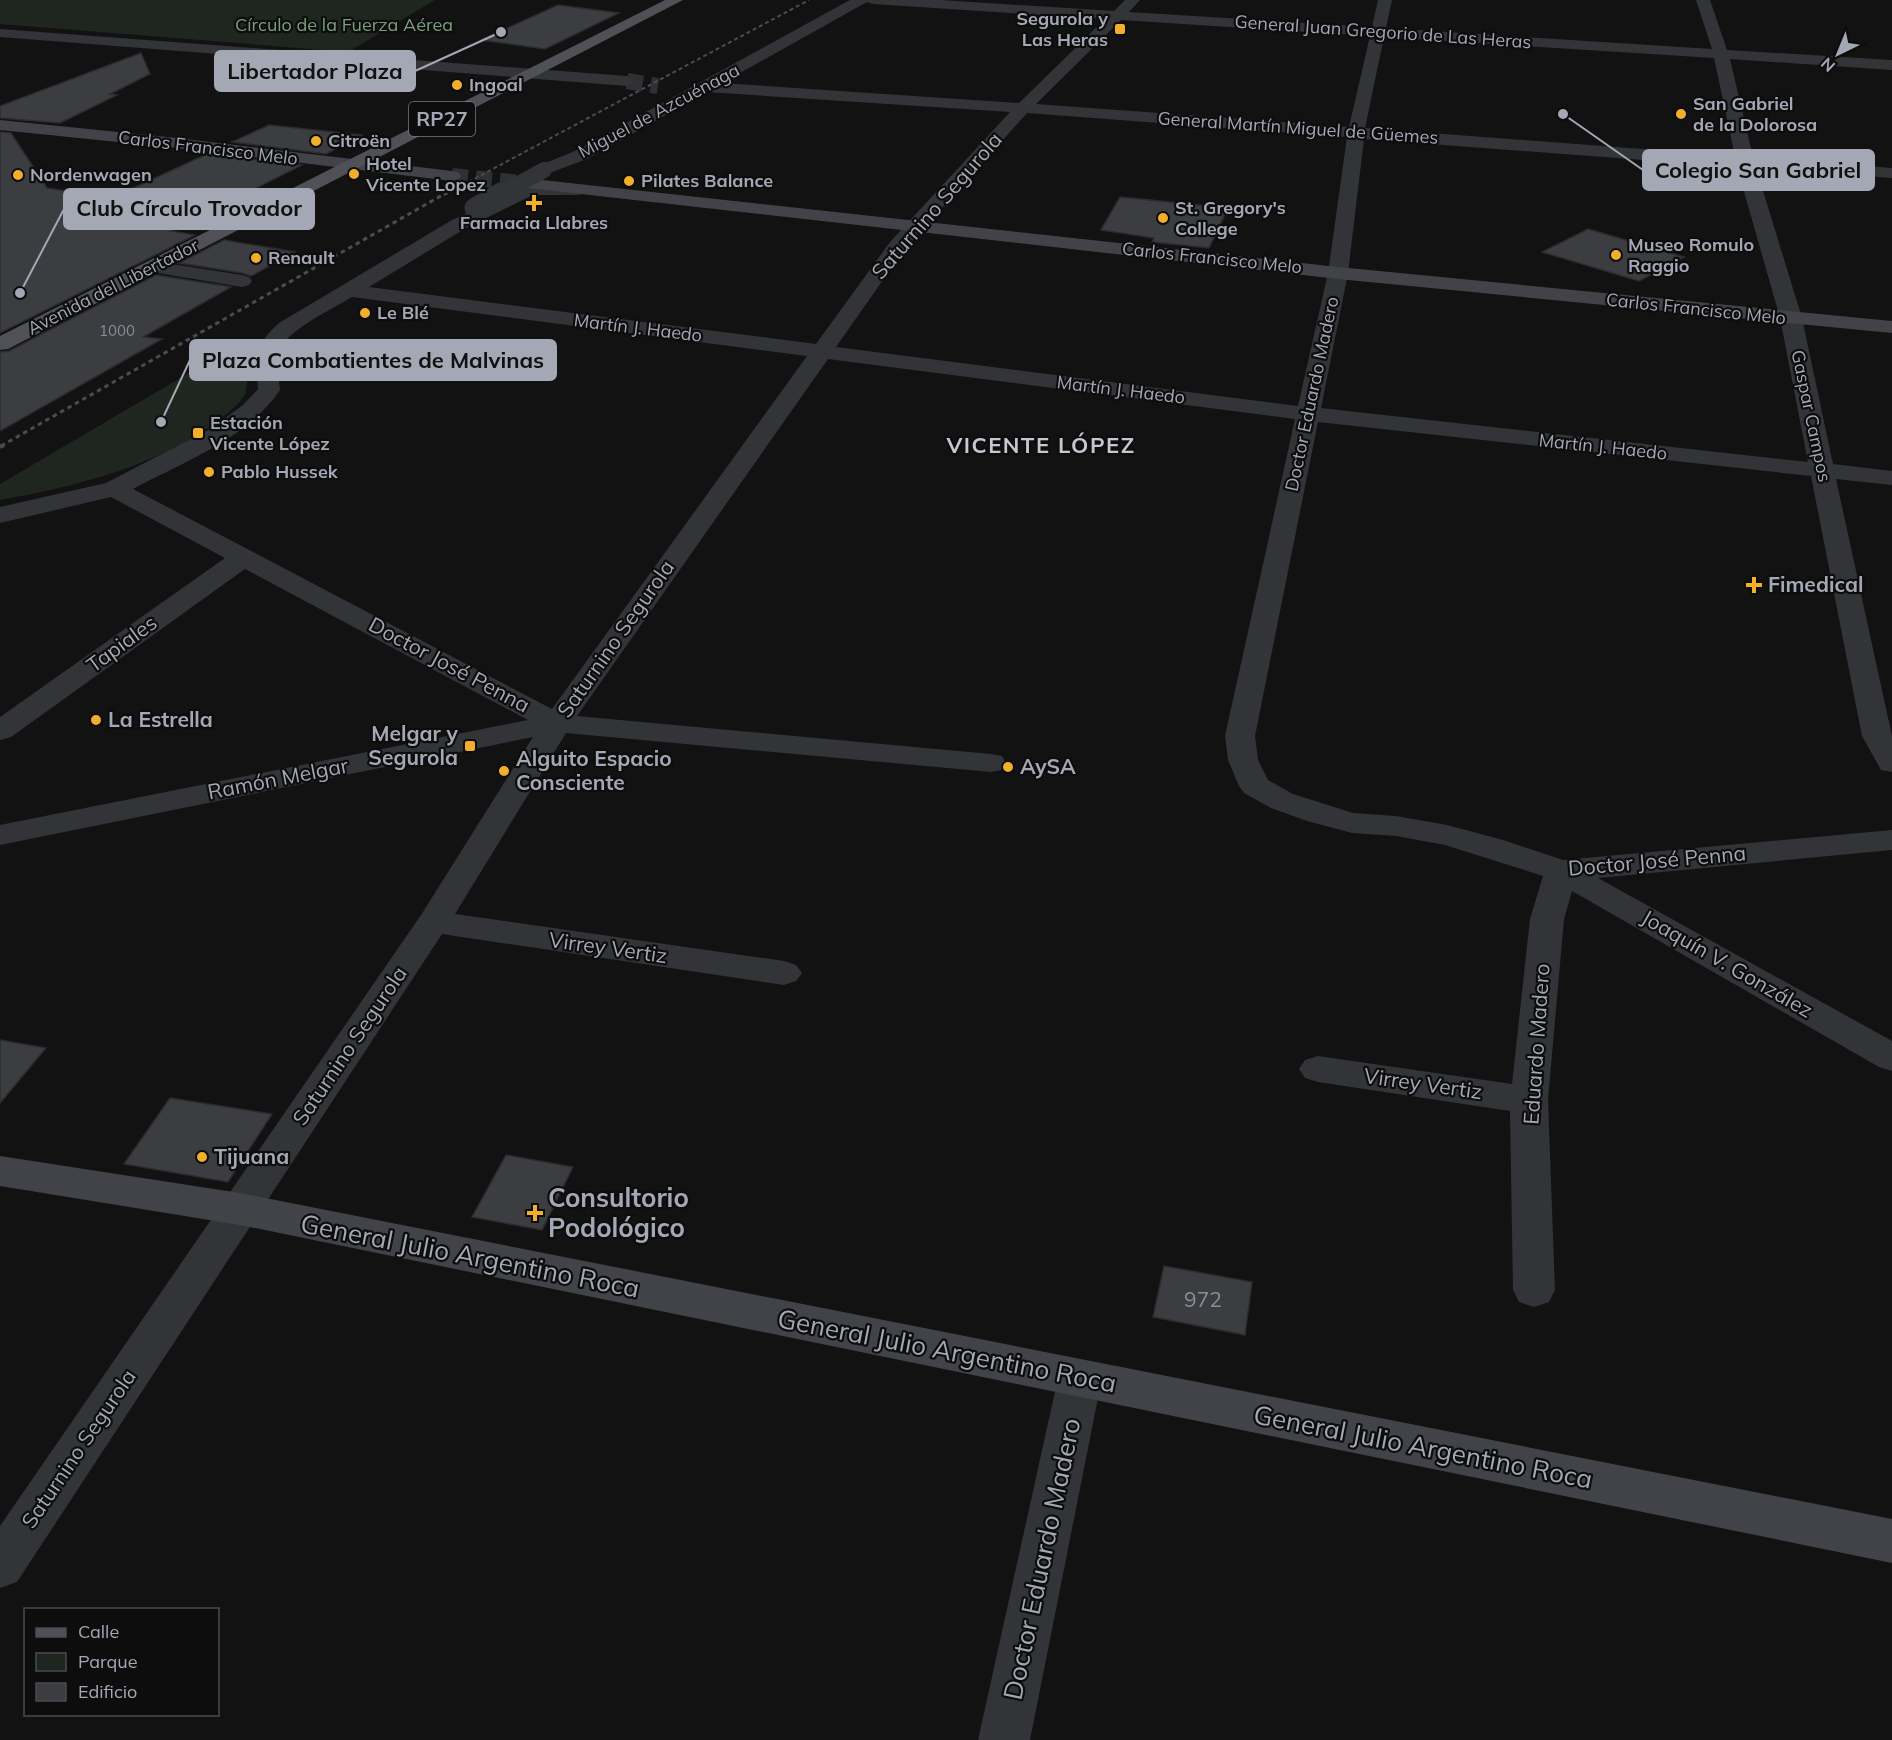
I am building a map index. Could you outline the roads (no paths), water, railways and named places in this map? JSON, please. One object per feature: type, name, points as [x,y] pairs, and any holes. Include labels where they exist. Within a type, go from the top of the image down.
[{"type":"main road","name":"Avenida del Libertador","points":[[0,344],[676,0]]},
{"type":"street","name":"Miguel de Azcuénaga","points":[[459,224],[475,208],[581,155],[861,0]]},
{"type":"street","name":"General Juan Gregorio de Las Heras","points":[[873,0],[1892,65]]},
{"type":"street","name":"Saturnino Segurola","points":[[0,1566],[433,922],[557,723],[820,351],[897,246],[1023,108],[1133,0]]},
{"type":"street","name":"Doctor Eduardo Madero","points":[[1256,786],[1243,760],[1240,736],[1338,273],[1356,133],[1385,0]]},
{"type":"street","name":"Gaspar Campos","points":[[1703,0],[1721,54],[1745,162],[1791,318],[1877,736],[1892,764]]},
{"type":"street","points":[[3,35],[627,81]]},
{"type":"street","name":"General Martín Miguel de Güemes","points":[[704,87],[1023,108],[1892,173]]},
{"type":"street","points":[[627,129],[628,123],[638,114],[672,94],[667,88]]},
{"type":"street","name":"Carlos Francisco Melo","points":[[0,125],[177,143],[452,176]]},
{"type":"street","name":"Carlos Francisco Melo","points":[[538,177],[578,190],[916,225],[1338,273],[1892,327]]},
{"type":"street","name":"Miguel de Azcuénaga","points":[[0,515],[114,489],[196,447],[251,410],[269,390],[266,354],[269,343],[287,328],[459,224],[530,190],[578,190]]},
{"type":"street","points":[[153,267],[242,281]]},
{"type":"street","name":"Martín J. Haedo","points":[[350,291],[1308,414],[1892,478]]},
{"type":"street","name":"Doctor José Penna","points":[[114,489],[557,723],[990,763]]},
{"type":"street","name":"Tapiales","points":[[0,731],[244,557]]},
{"type":"street","name":"Ramón Melgar","points":[[0,835],[557,723]]},
{"type":"street","name":"Doctor José Penna","points":[[1256,786],[1282,801],[1318,814],[1352,823],[1396,826],[1447,835],[1492,847],[1561,871],[1892,840]]},
{"type":"street","name":"Joaquín V. González","points":[[1561,871],[1892,1058]]},
{"type":"street","name":"Eduardo Madero","points":[[1534,1290],[1529,1100],[1547,919],[1561,871]]},
{"type":"street","name":"Virrey Vertiz","points":[[433,922],[784,973]]},
{"type":"street","name":"Virrey Vertiz","points":[[1318,1069],[1529,1100]]},
{"type":"street","name":"General Julio Argentino Roca","points":[[0,1172],[240,1209],[1892,1541]]},
{"type":"street","name":"Doctor Eduardo Madero","points":[[1004,1740],[1080,1378]]},
{"type":"tunnel","points":[[627,81],[658,86]]},
{"type":"tunnel","points":[[452,176],[533,184]]},
{"type":"railway","points":[[444,195],[809,0]]},
{"type":"railway","points":[[1,446],[446,193]]},
{"type":"railway","points":[[0,447],[4,445]]},
{"type":"place","name":"Segurola y Las Heras","points":[[1120,29]]},
{"type":"place","name":"Libertador Plaza","points":[[501,32]]},
{"type":"place","name":"Ingoal","points":[[457,85]]},
{"type":"place","name":"Colegio San Gabriel","points":[[1563,114]]},
{"type":"place","name":"San Gabriel de la Dolorosa","points":[[1681,114]]},
{"type":"place","name":"Citroën","points":[[316,141]]},
{"type":"place","name":"Hotel Vicente Lopez","points":[[354,174]]},
{"type":"place","name":"Nordenwagen","points":[[18,175]]},
{"type":"place","name":"Pilates Balance","points":[[629,181]]},
{"type":"place","name":"Farmacia Llabres","points":[[534,203]]},
{"type":"place","name":"St. Gregory's College","points":[[1163,218]]},
{"type":"place","name":"Museo Romulo Raggio","points":[[1616,255]]},
{"type":"place","name":"Renault","points":[[256,258]]},
{"type":"place","name":"Club Círculo Trovador","points":[[20,293]]},
{"type":"place","name":"Le Blé","points":[[365,313]]},
{"type":"place","name":"Plaza Combatientes de Malvinas","points":[[161,422]]},
{"type":"place","name":"Estación Vicente López","points":[[198,433]]},
{"type":"place","name":"Pablo Hussek","points":[[209,472]]},
{"type":"place","name":"Fimedical","points":[[1754,585]]},
{"type":"place","name":"La Estrella","points":[[96,720]]},
{"type":"place","name":"Melgar y Segurola","points":[[470,746]]},
{"type":"place","name":"AySA","points":[[1008,767]]},
{"type":"place","name":"Alguito Espacio Consciente","points":[[504,771]]},
{"type":"place","name":"Tijuana","points":[[202,1157]]},
{"type":"place","name":"Consultorio Podológico","points":[[535,1213]]},
{"type":"district","name":"VICENTE LÓPEZ","points":[[1041,445]]},
{"type":"park label","name":"Círculo de la Fuerza Aérea","points":[[344,25]]}]
